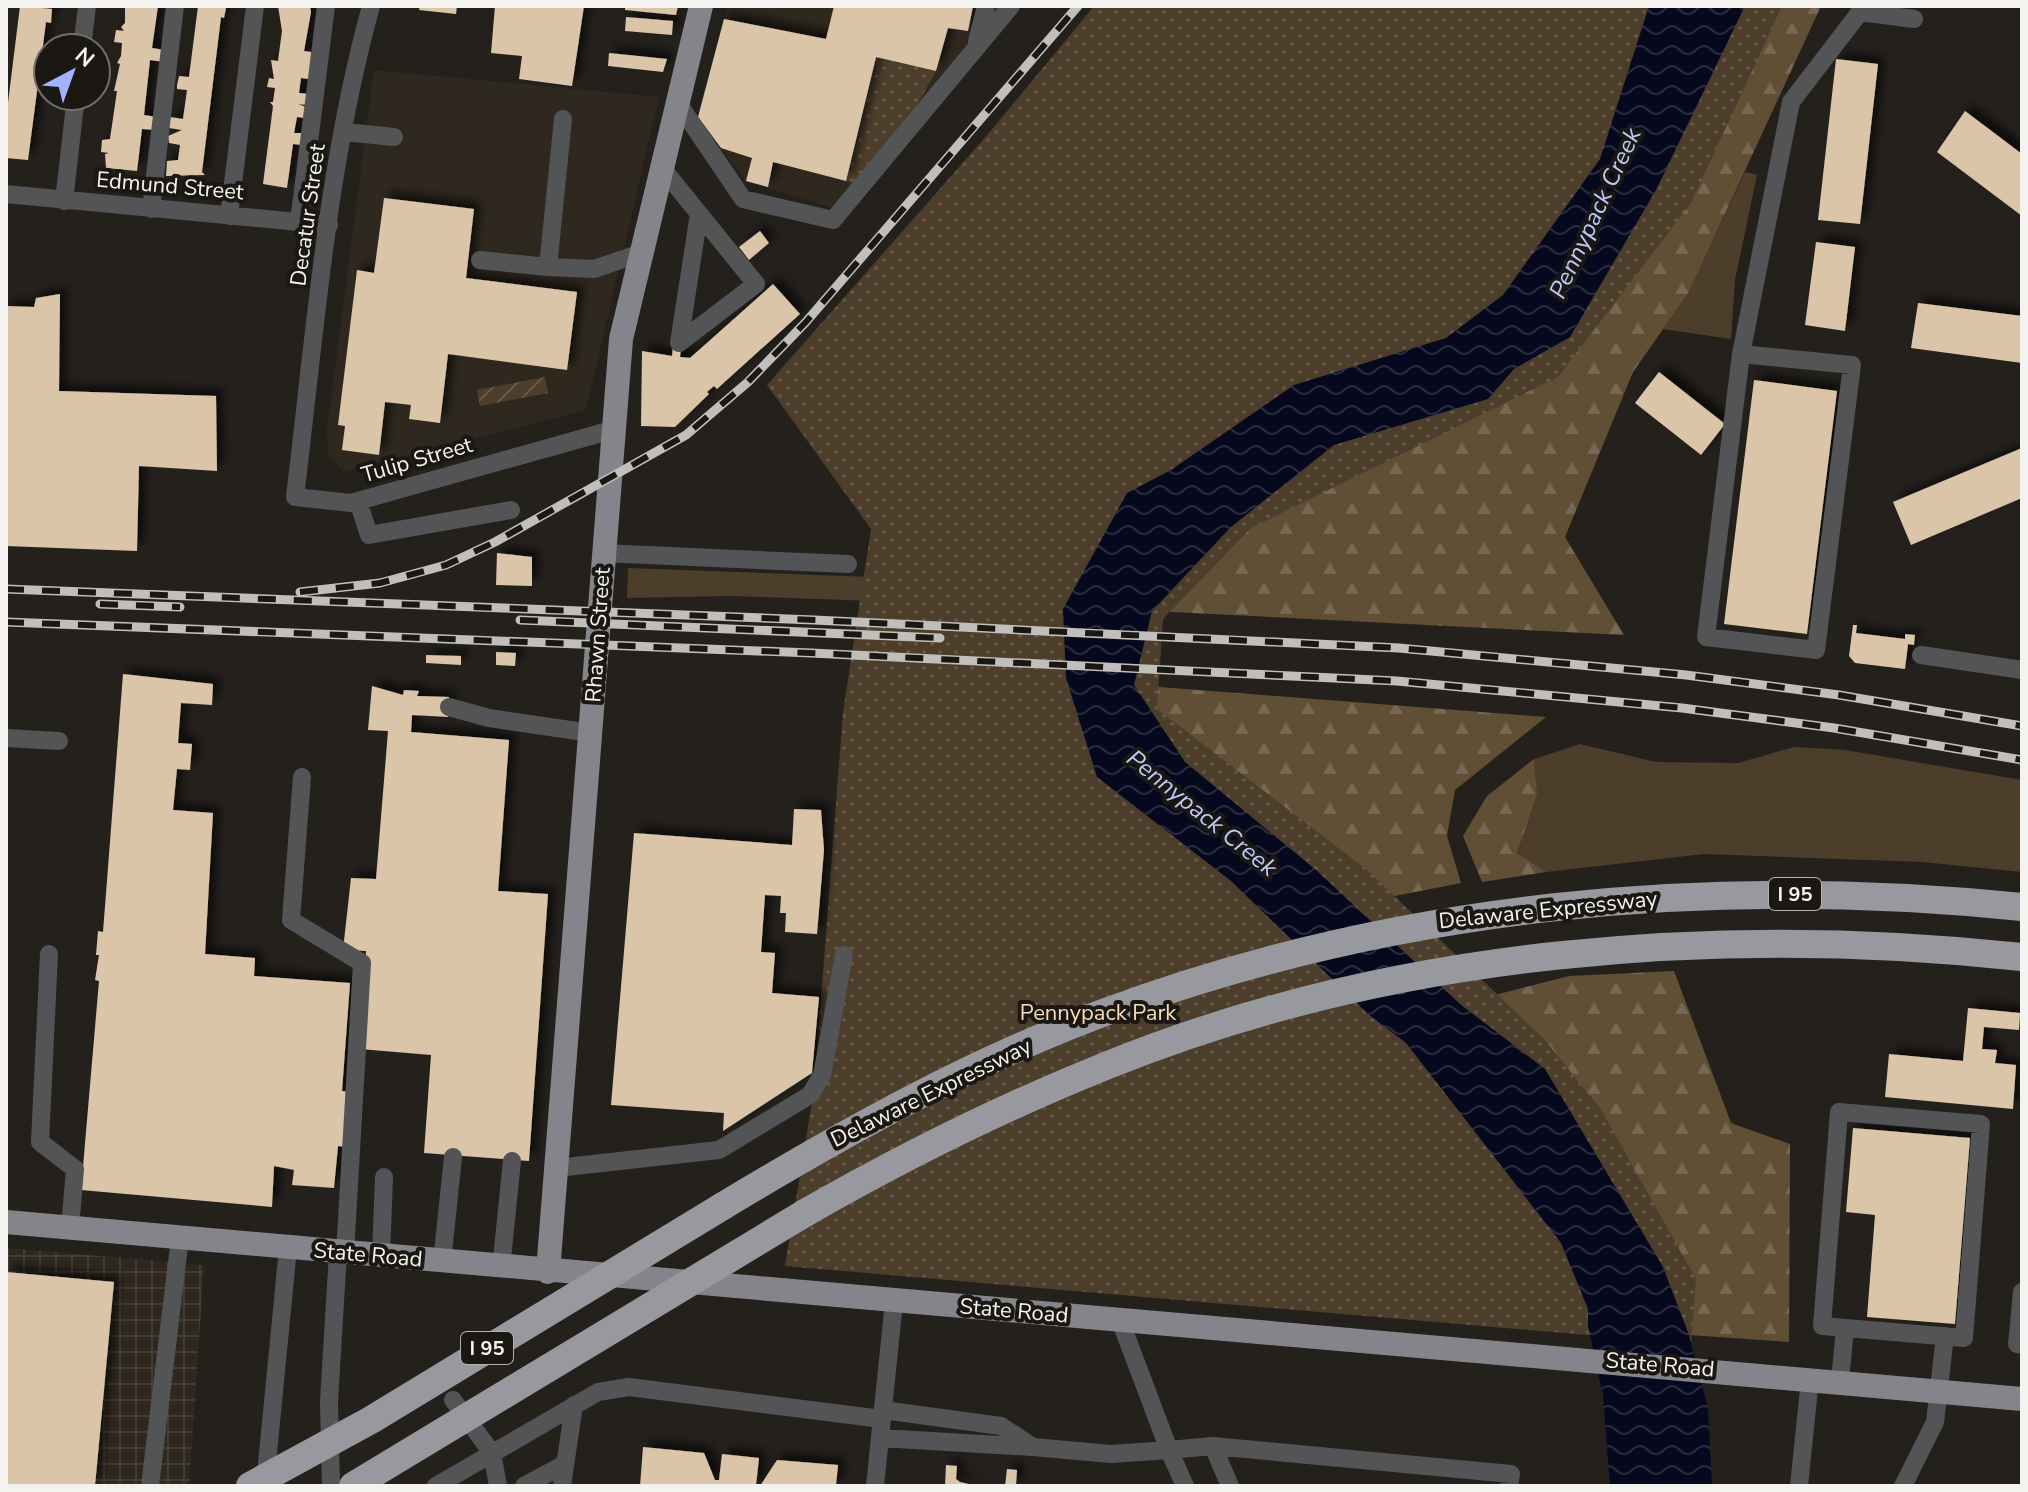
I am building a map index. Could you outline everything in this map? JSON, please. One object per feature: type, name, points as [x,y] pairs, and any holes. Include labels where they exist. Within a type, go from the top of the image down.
[{"type":"highway","name":"Delaware Expressway","points":[[250,1486],[363,1424],[849,1131],[960,1074],[1099,1015],[1213,976],[1281,956],[1430,923],[1567,903],[1774,893],[2022,907]]},
{"type":"highway","name":"Delaware Expressway","points":[[353,1486],[805,1213],[909,1154],[1111,1063],[1252,1016],[1427,976],[1610,950],[1784,945],[2022,957]]},
{"type":"main road","name":"Rhawn Street","points":[[548,1272],[621,339],[701,6]]},
{"type":"main road","name":"State Road","points":[[6,1222],[894,1302],[1566,1356],[2022,1399]]},
{"type":"street","points":[[84,32],[87,6]]},
{"type":"street","points":[[151,209],[175,6]]},
{"type":"street","points":[[229,216],[255,6]]},
{"type":"street","points":[[299,222],[326,6]]},
{"type":"street","name":"Decatur Street","points":[[303,434],[329,225],[356,60],[371,6]]},
{"type":"street","points":[[975,49],[986,6]]},
{"type":"street","points":[[678,103],[743,199],[833,220],[1011,6]]},
{"type":"street","points":[[1741,354],[1852,365],[1816,650],[1706,637],[1741,354],[1791,102],[1860,9],[1914,19]]},
{"type":"street","points":[[64,201],[74,112]]},
{"type":"street","points":[[548,267],[563,119]]},
{"type":"street","points":[[344,132],[394,137]]},
{"type":"street","points":[[662,168],[756,284],[679,343],[699,214]]},
{"type":"street","name":"Edmund Street","points":[[6,194],[329,225]]},
{"type":"street","points":[[480,260],[594,269],[641,253]]},
{"type":"street","name":"Tulip Street","points":[[303,434],[295,497],[358,501],[612,430]]},
{"type":"street","points":[[358,501],[369,535],[511,510]]},
{"type":"street","points":[[603,553],[848,564]]},
{"type":"street","points":[[1921,655],[2022,670]]},
{"type":"street","points":[[449,707],[489,718],[591,733]]},
{"type":"street","points":[[6,738],[59,741]]},
{"type":"street","points":[[302,777],[291,920],[362,963],[329,1401],[331,1486]]},
{"type":"street","points":[[49,954],[40,1142],[75,1169],[70,1228]]},
{"type":"street","points":[[557,1168],[719,1150],[810,1095],[822,1075],[844,955]]},
{"type":"street","points":[[1839,1112],[1981,1124],[1964,1338],[1945,1336],[1822,1326],[1839,1112]]},
{"type":"street","points":[[442,1262],[453,1157]]},
{"type":"street","points":[[501,1268],[512,1161]]},
{"type":"street","points":[[381,1257],[384,1177]]},
{"type":"street","points":[[150,1486],[180,1238]]},
{"type":"street","points":[[265,1486],[288,1248]]},
{"type":"street","points":[[2022,1292],[2017,1344],[2022,1345]]},
{"type":"street","points":[[875,1486],[894,1302]]},
{"type":"street","points":[[1120,1320],[1185,1486]]},
{"type":"street","points":[[1840,1381],[1845,1328]]},
{"type":"street","points":[[1903,1486],[1935,1422],[1945,1336]]},
{"type":"street","points":[[1799,1486],[1810,1379]]},
{"type":"street","points":[[436,1486],[598,1392],[629,1387],[882,1422],[1033,1447],[1111,1454],[1213,1446],[1511,1474],[1509,1486]]},
{"type":"street","points":[[453,1400],[492,1453],[498,1486]]},
{"type":"street","points":[[562,1486],[574,1405]]},
{"type":"street","points":[[882,1422],[995,1425],[1033,1447]]},
{"type":"street","points":[[1213,1446],[1230,1486]]},
{"type":"street","points":[[524,1486],[565,1464]]},
{"type":"shaded area","points":[[727,6],[1006,6],[833,208],[745,181],[698,117]]},
{"type":"shaded area","points":[[374,70],[659,97],[586,410],[344,472],[328,455],[327,430]]},
{"type":"shaded area","points":[[6,1248],[204,1265],[189,1486],[6,1486]]},
{"type":"green space","name":"Pennypack Park","points":[[1094,6],[1782,6],[1691,203],[1558,377],[1251,528],[1163,619],[1157,709],[1366,869],[1544,1039],[1600,1108],[1696,1279],[1691,1344],[785,1266],[814,1090],[843,712],[871,529],[767,385],[990,132]]},
{"type":"green space","points":[[1745,6],[1821,6],[1689,292],[1633,372],[1565,537],[1624,635],[1152,611]]},
{"type":"green space","points":[[876,57],[936,71],[887,159],[864,186],[846,181]]},
{"type":"green space","points":[[1745,172],[1757,175],[1735,280],[1731,339],[1663,329],[1689,292]]},
{"type":"green space","points":[[824,329],[913,442],[911,522],[901,602],[731,596],[627,598],[628,568],[872,577],[878,513],[776,374]]},
{"type":"green space","points":[[545,377],[548,393],[480,406],[477,390]]},
{"type":"green space","points":[[1134,685],[1546,717],[1455,790],[1447,836],[1461,883],[1359,903],[1185,762]]},
{"type":"green space","points":[[1580,744],[1656,762],[1738,763],[1794,747],[1845,750],[2022,780],[2022,872],[1922,862],[1704,854],[1546,872],[1517,853],[1536,794],[1534,759]]},
{"type":"green space","points":[[1534,759],[1537,794],[1517,853],[1546,872],[1482,882],[1463,836],[1487,796]]},
{"type":"green space","points":[[1674,971],[1731,1123],[1790,1144],[1789,1342],[1689,1335],[1460,1004],[1569,976]]},
{"type":"water","name":"Pennypack Creek","points":[[1649,6],[1745,6],[1656,190],[1570,337],[1514,369],[1488,399],[1334,445],[1231,527],[1152,611],[1134,685],[1185,762],[1316,870],[1460,1004],[1545,1069],[1663,1267],[1689,1335],[1708,1409],[1712,1486],[1610,1486],[1603,1395],[1588,1326],[1588,1309],[1561,1243],[1406,1043],[1368,1014],[1231,881],[1097,777],[1066,678],[1063,609],[1127,493],[1171,470],[1294,385],[1446,338],[1503,295],[1600,159]]},
{"type":"building","points":[[20,6],[52,9],[51,23],[46,22],[45,32],[32,32],[34,112],[28,160],[6,158],[6,119]]},
{"type":"building","points":[[125,6],[158,6],[152,48],[165,50],[164,62],[150,60],[144,115],[157,117],[155,130],[142,129],[137,171],[106,168],[105,154],[109,153],[101,152],[102,140],[110,139],[120,64],[117,63],[122,43],[114,42],[116,30],[124,31],[121,27],[125,23]]},
{"type":"building","points":[[198,6],[226,8],[224,18],[221,17],[202,172],[205,175],[166,176],[167,161],[178,160],[180,145],[169,143],[168,136],[182,130],[169,128],[170,117],[183,119],[187,90],[177,89],[177,85],[179,76],[189,77]]},
{"type":"building","points":[[278,6],[310,6],[311,12],[304,51],[311,52],[311,67],[308,79],[301,78],[299,93],[310,94],[308,105],[298,104],[306,107],[305,118],[297,117],[294,133],[303,133],[302,145],[293,144],[287,188],[263,184],[273,106],[270,102],[273,102],[275,88],[267,87],[269,78],[274,79],[271,60],[278,61],[282,31]]},
{"type":"building","points":[[420,6],[457,6],[456,14],[419,10]]},
{"type":"building","points":[[495,6],[584,6],[572,86],[519,79],[522,56],[491,53]]},
{"type":"building","points":[[625,6],[678,6],[676,15],[625,10]]},
{"type":"building","points":[[834,6],[973,6],[968,31],[948,28],[936,71],[876,57],[846,181],[773,162],[768,187],[746,181],[752,158],[721,148],[698,117],[724,19],[826,39]]},
{"type":"building","points":[[626,17],[673,21],[672,35],[625,31]]},
{"type":"building","points":[[609,53],[667,59],[663,72],[608,66]]},
{"type":"building","points":[[1836,59],[1878,64],[1860,224],[1818,220]]},
{"type":"building","points":[[1965,111],[2022,154],[2022,216],[1937,152]]},
{"type":"building","points":[[384,198],[474,209],[466,278],[577,292],[567,370],[448,354],[440,423],[409,419],[411,405],[385,402],[379,455],[342,450],[345,426],[338,425],[357,270],[374,273]]},
{"type":"building","points":[[760,231],[769,243],[749,260],[739,247]]},
{"type":"building","points":[[1816,242],[1855,247],[1845,331],[1805,325]]},
{"type":"building","points":[[773,284],[800,314],[717,389],[714,386],[707,392],[709,394],[675,427],[641,426],[642,351],[672,356],[673,347],[681,348],[680,357],[690,358]]},
{"type":"building","points":[[60,294],[59,391],[216,396],[217,471],[139,466],[137,551],[6,546],[6,306],[34,307],[36,298]]},
{"type":"building","points":[[1918,303],[2022,316],[2022,363],[1911,348]]},
{"type":"building","points":[[1659,372],[1725,424],[1701,455],[1635,403]]},
{"type":"building","points":[[1754,380],[1837,391],[1807,634],[1724,624]]},
{"type":"building","points":[[2022,448],[2022,498],[1911,545],[1893,502]]},
{"type":"building","points":[[497,553],[532,557],[532,586],[496,585]]},
{"type":"building","points":[[1853,625],[1857,625],[1856,633],[1905,639],[1905,634],[1915,635],[1914,645],[1908,644],[1905,669],[1855,663],[1849,656]]},
{"type":"building","points":[[496,652],[516,653],[515,666],[496,665]]},
{"type":"building","points":[[426,655],[461,656],[461,665],[426,663]]},
{"type":"building","points":[[123,674],[213,684],[212,705],[181,703],[178,743],[192,744],[190,770],[177,769],[173,810],[213,813],[205,954],[255,958],[254,976],[350,983],[342,1091],[352,1092],[347,1147],[338,1146],[334,1188],[292,1185],[294,1170],[274,1166],[272,1207],[81,1190],[99,981],[95,980],[99,955],[96,955],[98,931],[103,932]]},
{"type":"building","points":[[372,686],[403,695],[404,690],[419,691],[417,696],[449,697],[448,717],[412,715],[411,732],[509,740],[498,891],[548,894],[529,1161],[424,1153],[431,1055],[360,1049],[366,951],[343,950],[351,878],[376,879],[388,731],[368,730]]},
{"type":"building","points":[[794,809],[821,810],[824,850],[817,934],[785,932],[786,913],[780,913],[781,896],[765,895],[761,952],[775,953],[772,993],[819,997],[812,1073],[723,1131],[724,1113],[611,1105],[634,833],[792,845]]},
{"type":"building","points":[[1968,1008],[2020,1013],[2019,1030],[1984,1027],[1982,1049],[1997,1050],[1995,1063],[2016,1065],[2013,1109],[1885,1097],[1889,1054],[1963,1061]]},
{"type":"building","points":[[1853,1128],[1970,1138],[1955,1324],[1867,1317],[1875,1215],[1846,1212]]},
{"type":"building","points":[[6,1272],[114,1282],[95,1486],[6,1486]]},
{"type":"building","points":[[643,1447],[704,1453],[715,1480],[719,1480],[722,1454],[759,1458],[756,1486],[640,1486]]},
{"type":"building","points":[[777,1460],[838,1465],[836,1486],[760,1486]]},
{"type":"building","points":[[946,1465],[957,1466],[956,1479],[960,1482],[978,1486],[945,1486]]},
{"type":"building","points":[[1007,1469],[1017,1470],[1016,1486],[1005,1486]]},
{"type":"railway","points":[[300,592],[380,583],[446,565],[495,542],[686,435],[748,382],[805,323],[1078,6]]},
{"type":"railway","points":[[6,589],[814,620],[1399,648],[1686,675],[1839,695],[2022,726]]},
{"type":"railway","points":[[100,604],[180,607]]},
{"type":"railway","points":[[520,620],[940,638]]},
{"type":"railway","points":[[6,622],[811,653],[1397,681],[1682,708],[1834,728],[2022,760]]}]
